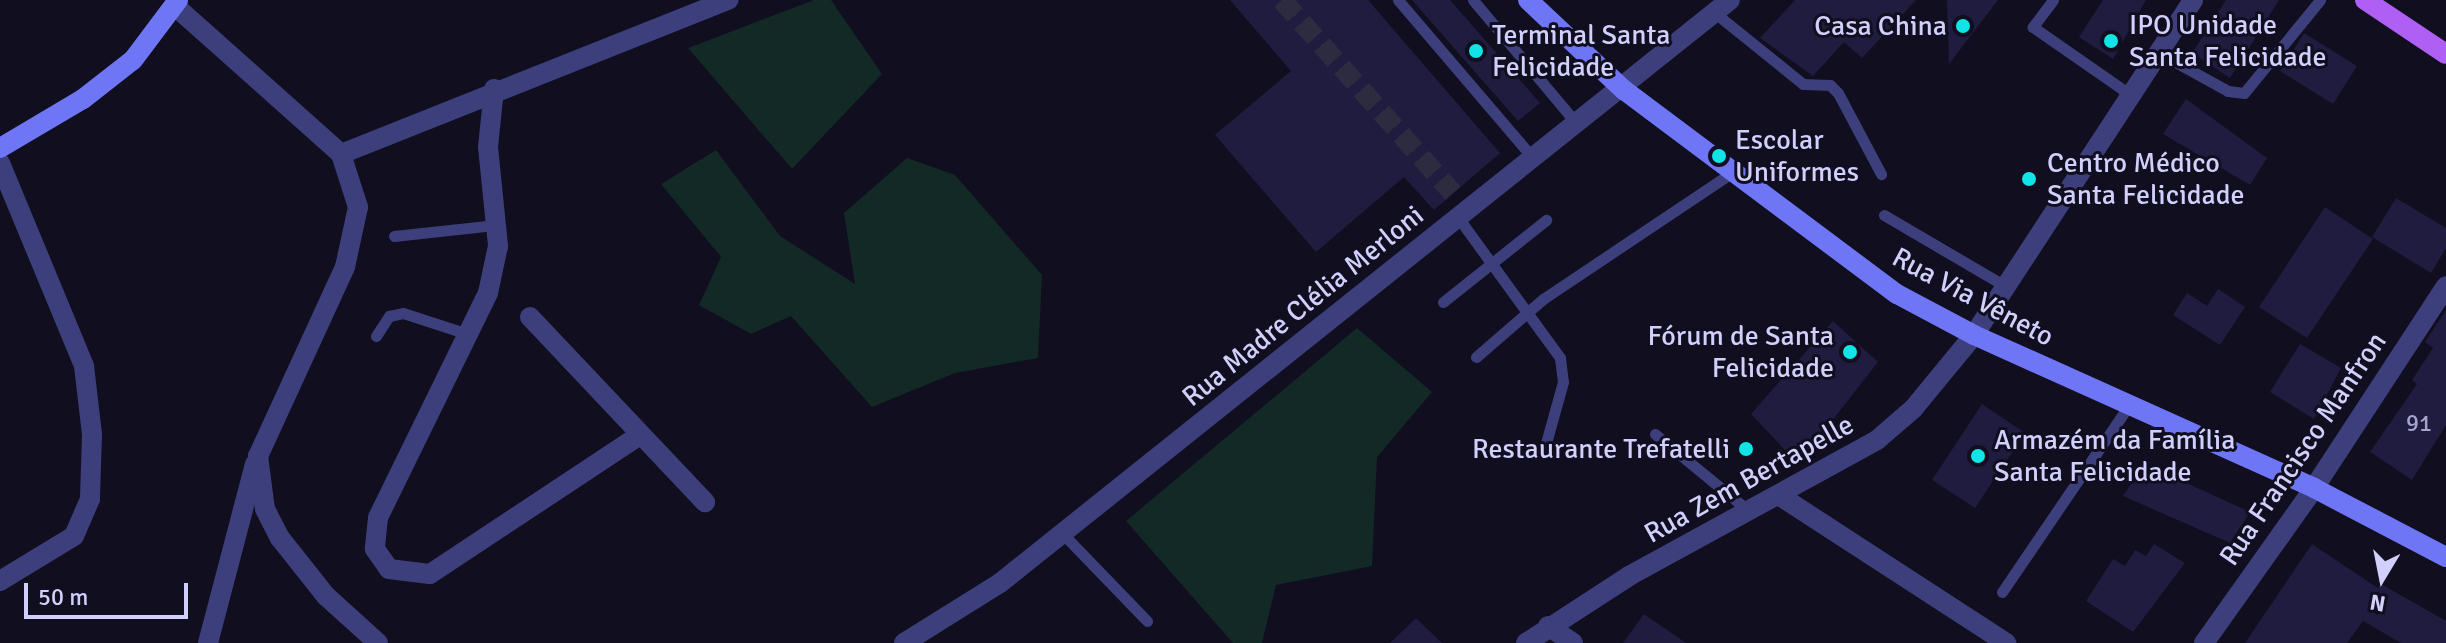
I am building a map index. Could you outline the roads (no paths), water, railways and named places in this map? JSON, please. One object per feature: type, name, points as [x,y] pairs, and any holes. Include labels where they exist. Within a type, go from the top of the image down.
[{"type":"main road","name":"Rua Via Vêneto","points":[[1528,0],[1624,90],[1897,294],[1974,335],[2314,488],[2446,557]]},
{"type":"main road","points":[[2365,0],[2446,54]]},
{"type":"main road","points":[[0,148],[83,99],[133,60],[177,3]]},
{"type":"street","points":[[341,154],[494,89],[625,44],[728,0]]},
{"type":"street","name":"Rua Zem Bertapelle","points":[[1526,643],[1629,576],[1780,496],[1877,440],[1913,409],[1974,335],[2193,0]]},
{"type":"street","points":[[177,3],[341,154],[358,207],[345,267],[258,456],[208,643]]},
{"type":"street","name":"Rua Madre Clélia Merloni","points":[[904,643],[1000,583],[1063,534],[1458,206],[1578,125],[1723,6]]},
{"type":"street","points":[[494,89],[488,147],[498,246],[488,293],[378,518],[375,549],[389,569],[430,574],[640,435]]},
{"type":"street","points":[[0,163],[84,366],[92,434],[90,499],[74,536],[0,581]]},
{"type":"street","name":"Rua Francisco Manfron","points":[[2204,643],[2314,488],[2446,286]]},
{"type":"street","points":[[530,317],[705,502]]},
{"type":"street","points":[[258,456],[265,509],[280,538],[326,596],[378,643]]},
{"type":"street","points":[[1780,496],[2006,643]]},
{"type":"street","points":[[1548,626],[1573,643]]},
{"type":"lane","points":[[1398,0],[1533,158]]},
{"type":"lane","points":[[1473,0],[1578,125]]},
{"type":"lane","points":[[2053,0],[2033,27],[2131,95]]},
{"type":"lane","points":[[2159,53],[2228,91],[2244,93],[2320,0]]},
{"type":"lane","points":[[1723,6],[1803,84],[1830,85],[1838,93],[1881,174]]},
{"type":"lane","points":[[1476,357],[1525,314],[1733,172]]},
{"type":"lane","points":[[1458,206],[1490,264],[1560,358],[1563,382],[1546,443]]},
{"type":"lane","points":[[1884,215],[2005,286]]},
{"type":"lane","points":[[1443,302],[1546,220]]},
{"type":"lane","points":[[394,236],[496,225]]},
{"type":"lane","points":[[376,336],[389,316],[403,313],[468,334]]},
{"type":"lane","points":[[2002,592],[2129,405]]},
{"type":"lane","points":[[1655,434],[1750,512]]},
{"type":"lane","points":[[1063,534],[1147,621]]},
{"type":"tunnel","points":[[1282,0],[1453,193]]},
{"type":"place","name":"Casa China","points":[[1963,26]]},
{"type":"place","name":"IPO Unidade Santa Felicidade","points":[[2111,41]]},
{"type":"place","name":"Terminal Santa Felicidade","points":[[1476,51]]},
{"type":"place","name":"Escolar Uniformes","points":[[1719,156]]},
{"type":"place","name":"Centro Médico Santa Felicidade","points":[[2029,179]]},
{"type":"place","name":"Fórum de Santa Felicidade","points":[[1850,352]]},
{"type":"place","name":"Restaurante Trefatelli","points":[[1746,449]]},
{"type":"place","name":"Armazém da Família Santa Felicidade","points":[[1978,456]]}]
